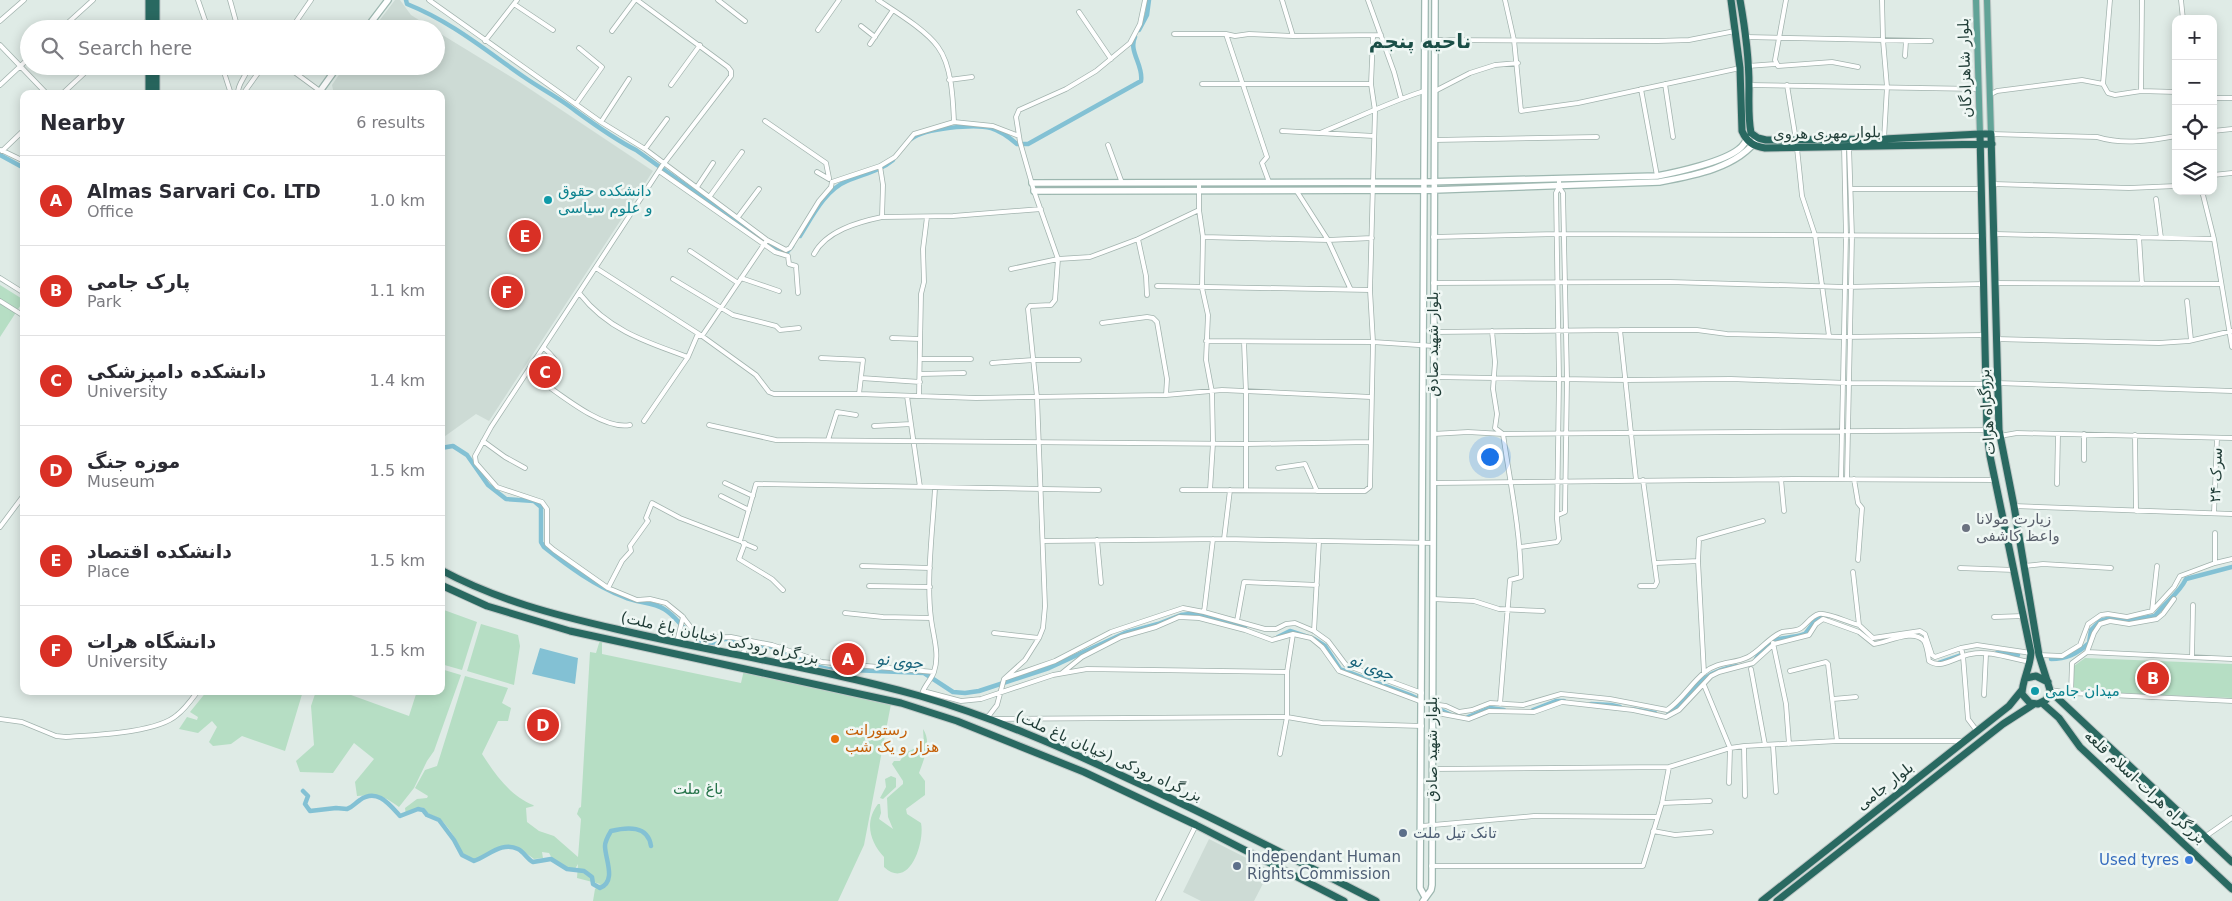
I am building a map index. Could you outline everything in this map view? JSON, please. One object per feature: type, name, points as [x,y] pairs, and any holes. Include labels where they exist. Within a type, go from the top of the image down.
[{"type":"highway","points":[[149,0],[149,20]]},
{"type":"highway","points":[[156,0],[156,20]]},
{"type":"highway","name":"بلوار مهری هروی","points":[[1731,0],[1735,31],[1749,85],[1749,136],[1753,145],[1765,148],[1847,140],[1991,134]]},
{"type":"highway","name":"بلوار مهری هروی","points":[[1740,0],[1746,37],[1742,131],[1749,136],[1796,144],[1847,148],[1992,144]]},
{"type":"highway","points":[[149,75],[149,90]]},
{"type":"highway","points":[[156,75],[156,90]]},
{"type":"highway","name":"بزرگراه هرات","points":[[1980,134],[1984,236],[1987,434],[2031,653],[2026,678]]},
{"type":"highway","name":"بزرگراه هرات","points":[[1991,134],[1994,184],[1997,384],[2000,432],[2039,655],[2048,682]]},
{"type":"highway","points":[[1986,354],[1997,354]]},
{"type":"highway","name":"بزرگراه رودکی (خیابان باغ ملت)","points":[[445,572],[489,593],[545,612],[677,643],[922,694],[1060,747],[1195,809],[1376,901]]},
{"type":"highway","name":"بزرگراه رودکی (خیابان باغ ملت)","points":[[445,587],[487,606],[570,631],[901,703],[957,721],[1084,772],[1196,825],[1344,901]]},
{"type":"highway","points":[[2036,676],[2048,682],[2049,696],[2042,703],[2034,704],[2024,698],[2022,690],[2026,678],[2036,676]]},
{"type":"highway","name":"بلوار جامی","points":[[1762,901],[2009,706],[2022,690]]},
{"type":"highway","name":"بزرگراه هرات-اسلام قلعه","points":[[2050,691],[2232,862]]},
{"type":"highway","name":"بزرگراه هرات-اسلام قلعه","points":[[2042,703],[2060,718],[2080,747],[2232,889]]},
{"type":"highway","name":"بلوار جامی","points":[[1777,901],[2003,724],[2034,704]]},
{"type":"main road","points":[[373,20],[388,0]]},
{"type":"main road","name":"بلوار شهید صادق","points":[[1424,899],[1420,888],[1422,826],[1425,0]]},
{"type":"main road","name":"بلوار شهید صادق","points":[[1424,899],[1432,884],[1435,0]]},
{"type":"main road","name":"بلوار شاهزادگان","points":[[1976,0],[1980,134]]},
{"type":"main road","name":"بلوار شاهزادگان","points":[[1987,0],[1991,134]]},
{"type":"main road","points":[[320,90],[331,75]]},
{"type":"main road","points":[[1032,183],[1434,182],[1657,176],[1730,155],[1740,148],[1749,136]]},
{"type":"main road","points":[[1034,191],[1434,190],[1659,182],[1678,179],[1734,161],[1753,145],[1758,138]]},
{"type":"street","points":[[0,21],[24,0]]},
{"type":"street","points":[[71,20],[92,0]]},
{"type":"street","points":[[198,0],[205,20]]},
{"type":"street","points":[[230,0],[236,20]]},
{"type":"street","points":[[297,20],[311,0]]},
{"type":"street","points":[[429,0],[601,122],[645,149],[663,165],[710,196],[738,217],[775,252],[788,256],[788,264],[795,266],[798,293]]},
{"type":"street","points":[[612,31],[636,0],[728,67],[731,71],[730,76],[659,171],[482,441],[475,456],[476,463],[497,487],[542,502],[547,508],[548,544],[608,588],[637,600],[650,599],[666,604],[696,634],[704,638],[732,637],[746,644],[781,648],[839,666],[934,672]]},
{"type":"street","points":[[718,0],[745,21]]},
{"type":"street","points":[[818,30],[839,0]]},
{"type":"street","points":[[878,0],[930,38],[939,48],[944,58],[952,90],[954,122]]},
{"type":"street","points":[[986,718],[997,705],[1004,679],[1025,660],[1038,638],[1043,628],[1045,606],[1037,397],[1028,307],[1051,305],[1055,300],[1058,259],[1034,191],[1020,142],[1016,117],[1019,110],[1066,89],[1111,59],[1130,43],[1140,24],[1145,0]]},
{"type":"street","points":[[1282,0],[1293,36]]},
{"type":"street","points":[[1368,0],[1401,98]]},
{"type":"street","points":[[1505,0],[1518,63],[1522,111],[1578,103],[1744,67],[1832,62],[1858,66]]},
{"type":"street","points":[[1775,64],[1778,37],[1786,0]]},
{"type":"street","points":[[1882,0],[1882,40],[1887,87],[1884,139]]},
{"type":"street","points":[[2110,0],[2103,84],[2108,93],[2115,95],[2141,91],[2172,92]]},
{"type":"street","points":[[2141,91],[2142,0]]},
{"type":"street","points":[[2182,0],[2183,15]]},
{"type":"street","points":[[485,41],[516,2],[553,30]]},
{"type":"street","points":[[870,44],[893,10]]},
{"type":"street","points":[[1080,12],[1111,59]]},
{"type":"street","points":[[861,26],[875,36]]},
{"type":"street","points":[[1435,40],[1658,41],[1690,40],[1735,31]]},
{"type":"street","points":[[1174,34],[1381,36]]},
{"type":"street","points":[[1226,34],[1241,84],[1268,157],[1262,162],[1269,182]]},
{"type":"street","points":[[1182,490],[1368,490],[1373,342],[1370,290],[1375,111],[1371,84],[1373,36]]},
{"type":"street","points":[[1746,37],[1932,41]]},
{"type":"street","points":[[1905,56],[1906,41]]},
{"type":"street","points":[[0,45],[20,66],[0,85]]},
{"type":"street","points":[[671,85],[700,45]]},
{"type":"street","points":[[576,104],[602,66],[579,48]]},
{"type":"street","points":[[1434,91],[1470,73],[1495,65],[1518,63]]},
{"type":"street","points":[[29,75],[43,90]]},
{"type":"street","points":[[66,90],[82,75]]},
{"type":"street","points":[[225,75],[230,90]]},
{"type":"street","points":[[239,90],[240,83],[246,75]]},
{"type":"street","points":[[246,90],[257,75]]},
{"type":"street","points":[[297,75],[316,90]]},
{"type":"street","points":[[949,80],[972,77]]},
{"type":"street","points":[[601,122],[629,79]]},
{"type":"street","points":[[1991,94],[1998,91],[2082,80],[2103,84]]},
{"type":"street","points":[[1202,84],[1371,84]]},
{"type":"street","points":[[1665,84],[1673,137]]},
{"type":"street","points":[[1749,85],[1978,89]]},
{"type":"street","points":[[1787,85],[1802,196],[1815,235],[1829,336]]},
{"type":"street","points":[[1641,90],[1657,176]]},
{"type":"street","points":[[1320,133],[1375,111],[1401,98],[1424,91]]},
{"type":"street","points":[[2217,98],[2232,98]]},
{"type":"street","points":[[645,149],[667,119]]},
{"type":"street","points":[[765,121],[826,162],[829,178],[832,182]]},
{"type":"street","points":[[832,182],[880,168],[894,157],[914,134],[954,122],[993,126],[1019,136]]},
{"type":"street","points":[[2217,131],[2232,129]]},
{"type":"street","points":[[1282,130],[1374,136]]},
{"type":"street","points":[[20,133],[1,150],[20,159]]},
{"type":"street","points":[[1991,134],[2097,137],[2112,141],[2146,141],[2172,137]]},
{"type":"street","points":[[1435,140],[1597,137]]},
{"type":"street","points":[[1841,479],[1847,140]]},
{"type":"street","points":[[1108,145],[1122,183],[1122,190]]},
{"type":"street","points":[[1847,148],[1851,188],[1852,236],[1847,479]]},
{"type":"street","points":[[710,196],[742,152]]},
{"type":"street","points":[[697,187],[713,163]]},
{"type":"street","points":[[880,168],[882,216]]},
{"type":"street","points":[[659,171],[766,242],[786,250],[790,248],[831,187],[832,182]]},
{"type":"street","points":[[817,172],[829,178]]},
{"type":"street","points":[[2217,175],[2232,173]]},
{"type":"street","points":[[1558,515],[1564,512],[1567,432],[1565,234],[1563,193],[1559,180]]},
{"type":"street","points":[[1199,183],[1199,210],[1203,237],[1202,288],[1208,315],[1207,367],[1212,392],[1213,443],[1210,490]]},
{"type":"street","points":[[1994,184],[2129,188],[2172,186]]},
{"type":"street","points":[[1520,547],[1559,541],[1559,283],[1556,193],[1560,187]]},
{"type":"street","points":[[1851,188],[1982,189]]},
{"type":"street","points":[[738,217],[759,189]]},
{"type":"street","points":[[1296,190],[1328,240],[1350,288]]},
{"type":"street","points":[[2203,195],[2214,239],[2220,284],[2231,331],[2232,347]]},
{"type":"street","points":[[2156,199],[2161,238]]},
{"type":"street","points":[[814,254],[819,245],[828,237],[882,216],[928,217],[1040,209]]},
{"type":"street","points":[[1011,269],[1058,259],[1090,257],[1138,239],[1199,210]]},
{"type":"street","points":[[919,396],[921,294],[924,282],[923,249],[928,217]]},
{"type":"street","points":[[1434,237],[1558,234],[1984,236]]},
{"type":"street","points":[[1995,234],[2214,239]]},
{"type":"street","points":[[1203,237],[1328,240],[1372,238]]},
{"type":"street","points":[[2139,237],[2142,284]]},
{"type":"street","points":[[1138,239],[1146,276],[1147,294]]},
{"type":"street","points":[[644,421],[688,357],[697,336],[702,336],[766,242]]},
{"type":"street","points":[[690,251],[738,283]]},
{"type":"street","points":[[596,268],[702,336],[756,375],[769,392],[774,394],[859,394],[976,398],[1166,395],[1222,390],[1246,393],[1309,393],[1371,397]]},
{"type":"street","points":[[0,278],[20,291]]},
{"type":"street","points":[[741,278],[779,291]]},
{"type":"street","points":[[673,279],[720,309],[750,320],[776,326],[780,330],[799,328]]},
{"type":"street","points":[[1433,283],[1670,282],[1821,287],[1985,284]]},
{"type":"street","points":[[1995,283],[2220,284]]},
{"type":"street","points":[[1157,286],[1202,288],[1350,288],[1370,290]]},
{"type":"street","points":[[580,294],[602,318],[616,326],[688,357]]},
{"type":"street","points":[[2187,301],[2191,340]]},
{"type":"street","points":[[0,302],[20,314]]},
{"type":"street","points":[[1102,323],[1147,317],[1153,318],[1157,322],[1167,380],[1166,395]]},
{"type":"street","points":[[1620,330],[1627,380],[1636,480]]},
{"type":"street","points":[[1434,332],[1620,330],[1843,337],[1985,335]]},
{"type":"street","points":[[1492,331],[1495,362],[1493,377],[1497,414],[1495,428],[1503,434],[1509,482],[1517,516],[1521,578],[1510,580],[1500,704]]},
{"type":"street","points":[[1996,339],[2159,343],[2191,340],[2231,331]]},
{"type":"street","points":[[892,338],[920,339]]},
{"type":"street","points":[[1206,341],[1373,342],[1434,346]]},
{"type":"street","points":[[1244,342],[1247,444],[1246,490]]},
{"type":"street","points":[[544,348],[554,356],[558,364],[559,370],[551,386]]},
{"type":"street","points":[[821,358],[863,360],[859,394]]},
{"type":"street","points":[[920,359],[970,359]]},
{"type":"street","points":[[992,363],[1033,360],[1079,360]]},
{"type":"street","points":[[528,372],[597,418],[614,425],[630,425]]},
{"type":"street","points":[[920,374],[964,373]]},
{"type":"street","points":[[1434,377],[1567,380],[1731,379],[1842,382],[1848,384],[1986,384]]},
{"type":"street","points":[[861,378],[920,382]]},
{"type":"street","points":[[1997,384],[2232,391]]},
{"type":"street","points":[[908,396],[920,487]]},
{"type":"street","points":[[828,440],[837,412],[856,415]]},
{"type":"street","points":[[874,426],[911,424]]},
{"type":"street","points":[[709,425],[776,440],[1247,444],[1370,442]]},
{"type":"street","points":[[1433,434],[1468,432],[1503,434],[1847,430],[2232,438]]},
{"type":"street","points":[[1987,434],[2000,432]]},
{"type":"street","points":[[2057,484],[2058,434]]},
{"type":"street","points":[[2084,434],[2084,460]]},
{"type":"street","points":[[2135,435],[2136,511]]},
{"type":"street","name":"سرک ۲۴","points":[[2214,513],[2217,438]]},
{"type":"street","points":[[482,441],[505,458],[525,468]]},
{"type":"street","points":[[1278,468],[1305,464],[1317,491]]},
{"type":"street","points":[[1781,479],[1784,511]]},
{"type":"street","points":[[1434,483],[1781,479],[1995,480]]},
{"type":"street","points":[[1854,479],[1858,503],[1862,508],[1858,560]]},
{"type":"street","points":[[1640,586],[1657,585],[1656,563],[1644,480]]},
{"type":"street","points":[[726,483],[753,496]]},
{"type":"street","points":[[740,541],[756,484],[1100,490]]},
{"type":"street","points":[[935,488],[930,588],[931,618],[936,644],[934,672],[922,694],[961,701],[981,699],[1062,673],[1087,670],[1287,672]]},
{"type":"street","points":[[1224,539],[1230,490]]},
{"type":"street","points":[[721,496],[749,510]]},
{"type":"street","points":[[0,527],[20,500]]},
{"type":"street","points":[[608,588],[622,561],[631,551],[630,546],[648,521],[646,518],[652,503],[680,518],[755,548]]},
{"type":"street","points":[[2014,506],[2232,514]]},
{"type":"street","points":[[1704,673],[1698,561],[1699,539],[1763,521]]},
{"type":"street","points":[[2215,533],[2215,563]]},
{"type":"street","points":[[1043,541],[1224,539],[1433,543]]},
{"type":"street","points":[[1097,540],[1102,584]]},
{"type":"street","points":[[1204,612],[1213,540]]},
{"type":"street","points":[[1314,631],[1319,541]]},
{"type":"street","points":[[745,544],[739,559],[772,579],[783,590]]},
{"type":"street","points":[[2039,655],[2062,656],[2080,645],[2088,624],[2101,616],[2108,614],[2127,617],[2152,611],[2174,587],[2180,576],[2232,559]]},
{"type":"street","points":[[1656,563],[1698,561]]},
{"type":"street","points":[[2024,566],[2042,564],[2111,568]]},
{"type":"street","points":[[862,566],[930,568]]},
{"type":"street","points":[[2152,611],[2157,566]]},
{"type":"street","points":[[1960,568],[2014,570]]},
{"type":"street","points":[[1852,572],[1859,625]]},
{"type":"street","points":[[1237,621],[1244,582],[1316,585]]},
{"type":"street","points":[[869,586],[930,588]]},
{"type":"street","points":[[1433,599],[1474,601],[1508,609],[1543,611]]},
{"type":"street","points":[[2071,693],[2072,663],[2087,652],[2094,633],[2100,624],[2110,621],[2129,624],[2157,619],[2174,599]]},
{"type":"street","points":[[2192,657],[2193,605]]},
{"type":"street","points":[[1004,679],[1055,661],[1111,632],[1183,608],[1270,630],[1295,623],[1314,631],[1328,641],[1346,665],[1422,693]]},
{"type":"street","points":[[844,613],[883,617],[931,618]]},
{"type":"street","points":[[1432,704],[1459,712],[1472,710],[1490,703],[1523,705],[1560,694],[1606,698],[1667,710],[1712,667],[1726,662],[1742,660],[1782,632],[1796,631],[1820,614],[1859,625],[1873,638],[1909,636],[1922,639],[1925,643],[1929,660],[1933,664],[1945,663],[1963,656],[1986,654],[2030,662]]},
{"type":"street","points":[[1994,617],[2023,616]]},
{"type":"street","points":[[1062,673],[1082,656],[1121,637],[1156,627],[1179,617],[1199,618],[1236,627],[1272,640],[1293,634],[1311,638],[1322,647],[1339,671],[1422,702]]},
{"type":"street","points":[[677,643],[682,620]]},
{"type":"street","points":[[1432,712],[1469,719],[1489,711],[1534,712],[1562,702],[1633,710],[1666,717],[1679,710],[1690,696],[1704,685],[1711,676],[1753,663],[1774,644],[1809,635],[1816,624],[1823,620],[1859,632],[1874,644],[1914,630],[1925,634],[1932,655],[1935,658],[1961,648],[1977,645],[2031,653]]},
{"type":"street","points":[[994,633],[1038,638]]},
{"type":"street","points":[[1280,754],[1287,718],[1287,672],[1293,634]]},
{"type":"street","points":[[1772,639],[1786,704],[1790,744]]},
{"type":"street","points":[[742,656],[746,644]]},
{"type":"street","points":[[775,663],[781,648]]},
{"type":"street","points":[[1961,648],[1968,719],[1977,731]]},
{"type":"street","points":[[2087,652],[2232,659]]},
{"type":"street","points":[[1984,695],[1986,654]]},
{"type":"street","points":[[1790,671],[1828,662],[1837,741]]},
{"type":"street","points":[[838,675],[839,666]]},
{"type":"street","points":[[1751,669],[1764,745]]},
{"type":"street","points":[[1704,685],[1730,748],[1729,783]]},
{"type":"street","points":[[2050,691],[2232,701]]},
{"type":"street","points":[[0,719],[22,722],[56,736],[66,737],[145,728],[161,724],[178,715],[195,695]]},
{"type":"street","points":[[1833,699],[1856,697]]},
{"type":"street","points":[[986,718],[1287,718],[1322,723],[1422,726]]},
{"type":"street","points":[[1432,769],[1670,767],[1730,748],[1744,746],[1837,741],[1965,741]]},
{"type":"street","points":[[1773,745],[1776,792]]},
{"type":"street","points":[[1744,746],[1744,796]]},
{"type":"street","points":[[1431,866],[1643,866],[1662,803],[1670,767]]},
{"type":"street","points":[[1662,803],[1710,802]]},
{"type":"street","points":[[1422,826],[1534,816],[1657,817]]},
{"type":"street","points":[[2206,836],[2232,818]]},
{"type":"street","points":[[1158,901],[1196,825]]},
{"type":"street","points":[[1653,831],[1675,835],[1711,832]]},
{"type":"shaded area","points":[[395,0],[400,0],[411,15],[419,20],[380,20]]},
{"type":"shaded area","points":[[445,37],[521,83],[653,171],[489,421],[476,414],[445,436],[445,90],[333,90],[332,85],[339,75],[445,75]]},
{"type":"shaded area","points":[[1209,839],[1270,870],[1254,901],[1201,901],[1183,892]]},
{"type":"green space","points":[[0,285],[20,298],[20,306],[0,337]]},
{"type":"green space","points":[[445,610],[477,622],[462,670],[445,665]]},
{"type":"green space","points":[[481,624],[518,635],[520,646],[514,685],[467,671]]},
{"type":"green space","name":"باغ ملت","points":[[600,640],[602,642],[602,654],[741,683],[744,670],[891,704],[864,845],[838,901],[593,901],[595,889],[600,884],[577,878],[578,864],[575,869],[567,868],[557,863],[549,853],[542,852],[543,858],[534,859],[524,852],[509,846],[498,848],[474,860],[462,853],[453,835],[443,822],[429,814],[424,808],[419,807],[406,815],[405,808],[417,799],[427,798],[428,796],[415,788],[425,770],[437,766],[465,676],[508,688],[502,703],[511,708],[508,721],[498,721],[482,754],[510,790],[534,806],[526,808],[527,822],[539,831],[554,836],[578,857],[581,819],[577,814],[581,807],[590,652],[596,653]]},
{"type":"green space","points":[[2085,658],[2232,664],[2232,698],[2073,691],[2074,666]]},
{"type":"green space","points":[[445,670],[461,675],[434,751],[414,788],[399,807],[379,796],[357,796],[355,782],[374,759],[354,743],[333,773],[300,772],[296,761],[314,745],[311,706],[315,695],[351,695],[409,716],[416,695],[445,695]]},
{"type":"green space","points":[[204,695],[302,695],[285,751],[242,736],[231,744],[213,746],[209,742],[217,727],[212,721],[198,733],[179,729],[187,717],[197,720],[198,717],[190,712]]},
{"type":"green space","points":[[923,729],[926,734],[927,745],[919,773],[925,781],[925,795],[906,809],[907,814],[921,823],[921,841],[914,861],[908,868],[901,873],[893,873],[884,867],[884,857],[872,838],[870,832],[871,818],[878,804],[880,804],[881,813],[879,819],[893,829],[888,817],[887,798],[903,784],[903,781],[892,764],[894,761],[900,761],[905,753],[924,744]]},
{"type":"green space","points":[[891,776],[896,778],[896,787],[883,799],[880,798],[886,787],[885,779]]},
{"type":"water","points":[[540,648],[578,658],[575,684],[532,674]]},
{"type":"waterway","points":[[406,0],[407,4],[441,20]]},
{"type":"waterway","points":[[1139,30],[1147,15],[1149,0]]},
{"type":"waterway","points":[[445,23],[602,130],[636,150],[778,251],[787,252],[792,246]]},
{"type":"waterway","points":[[911,139],[918,135],[938,130],[983,127],[998,131],[1017,144],[1028,144],[1141,81],[1140,70],[1133,48],[1135,37]]},
{"type":"waterway","points":[[0,155],[20,166]]},
{"type":"waterway","points":[[800,236],[826,197],[839,185],[877,170],[893,160]]},
{"type":"waterway","name":"جوی نو","points":[[445,447],[453,446],[467,455],[488,485],[506,499],[534,501],[541,507],[541,542],[544,547],[592,581],[629,599],[664,609],[691,635],[705,643],[729,639],[744,644],[775,647]]},
{"type":"waterway","points":[[2051,659],[2066,657],[2085,647],[2089,643],[2091,630],[2100,621],[2111,618],[2127,621],[2155,616],[2179,590],[2186,579],[2232,567]]},
{"type":"waterway","name":"جوی نو","points":[[784,651],[815,666],[828,669],[924,673],[953,692],[965,693],[979,691],[1049,668],[1125,633],[1158,624],[1181,615],[1198,613],[1245,628]]},
{"type":"waterway","points":[[1756,659],[1771,641],[1805,634],[1817,618],[1826,618]]},
{"type":"waterway","name":"جوی نو","points":[[1278,637],[1290,631],[1314,639],[1325,646],[1340,669],[1410,695],[1451,715]]},
{"type":"waterway","points":[[1997,653],[2018,655]]},
{"type":"waterway","points":[[1939,663],[1962,655]]},
{"type":"waterway","points":[[1667,716],[1705,678],[1724,669],[1737,666]]},
{"type":"waterway","points":[[1533,710],[1556,701],[1564,701]]},
{"type":"waterway","points":[[1591,704],[1620,707]]},
{"type":"waterway","points":[[1468,717],[1490,708],[1504,710]]},
{"type":"waterway","points":[[1631,709],[1655,713]]},
{"type":"waterway","points":[[303,791],[308,796],[305,804],[310,811],[336,808],[347,809],[360,800],[372,796],[382,799],[400,816],[418,809],[423,810],[427,815],[439,820],[454,840],[462,855],[474,861],[495,850],[512,847],[520,850],[533,862],[551,859],[567,869],[584,871],[592,877],[593,884],[600,888],[605,885],[609,875],[605,846],[611,831],[636,829],[646,834],[651,846]]},
{"type":"place","name":"دانشکده حقوق و علوم سیاسی","points":[[548,200]]},
{"type":"place","name":"دانشکده اقتصاد","points":[[525,236]]},
{"type":"place","name":"دانشگاه هرات","points":[[507,292]]},
{"type":"place","name":"دانشکده دامپزشکی","points":[[545,372]]},
{"type":"place","name":"زیارت مولانا واعظ کاشفی","points":[[1966,528]]},
{"type":"place","name":"Almas Sarvari Co. LTD","points":[[848,659]]},
{"type":"place","name":"پارک جامی","points":[[2153,678]]},
{"type":"place","name":"میدان جامی","points":[[2035,691]]},
{"type":"place","name":"موزه جنگ","points":[[543,725]]},
{"type":"place","name":"رستورانت هزار و یک شب","points":[[835,739]]},
{"type":"place","name":"تانک تیل ملت","points":[[1403,833]]},
{"type":"place","name":"Used tyres","points":[[2189,860]]},
{"type":"place","name":"Independant Human Rights Commission","points":[[1237,866]]},
{"type":"district","name":"ناحیه پنجم","points":[[1420,41]]}]
